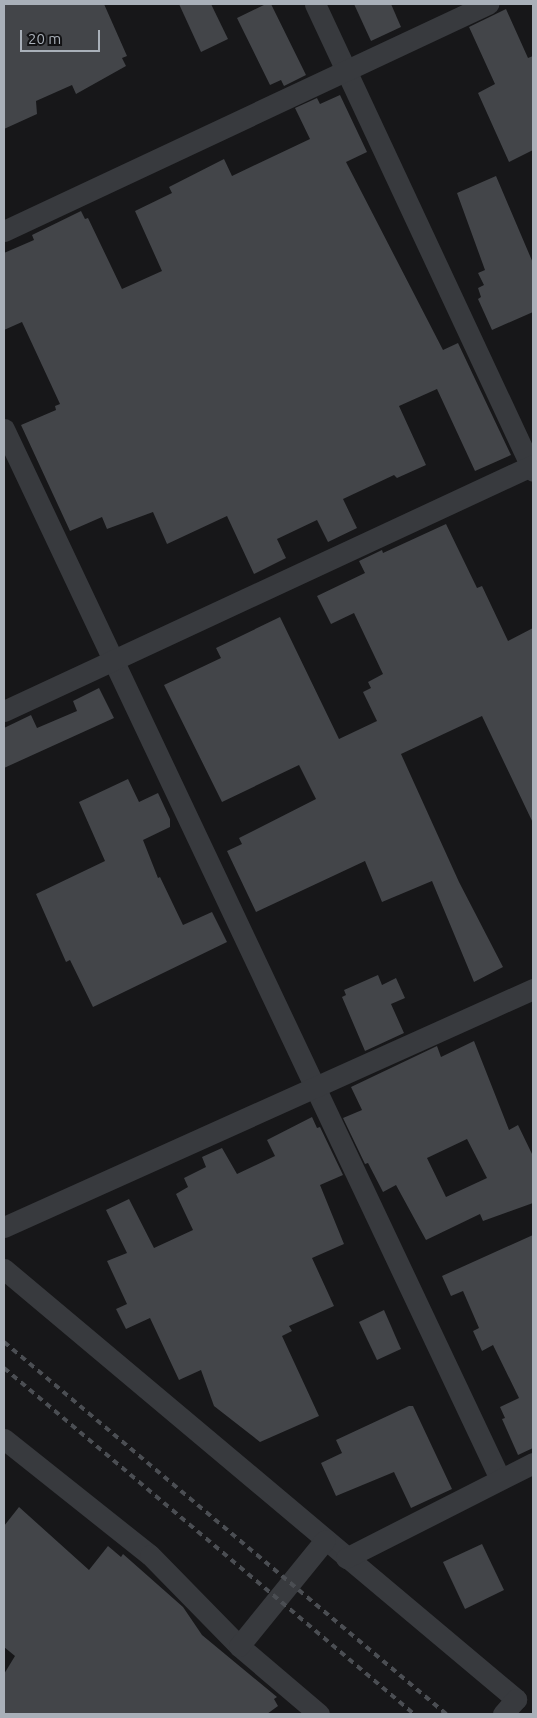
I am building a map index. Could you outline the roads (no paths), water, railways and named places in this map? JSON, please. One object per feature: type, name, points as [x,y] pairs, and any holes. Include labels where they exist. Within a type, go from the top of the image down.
[{"type":"street","points":[[4,711],[113,658],[532,467],[315,4]]},
{"type":"street","points":[[4,231],[488,4]]},
{"type":"street","points":[[4,429],[317,1088],[500,1479]]},
{"type":"street","points":[[4,1227],[317,1088],[533,989]]},
{"type":"street","points":[[4,1269],[516,1699],[503,1714]]},
{"type":"street","points":[[4,1439],[150,1556],[240,1646],[320,1714]]},
{"type":"street","points":[[346,1558],[533,1463]]},
{"type":"street","points":[[240,1646],[325,1540]]},
{"type":"railway","points":[[4,1342],[446,1714]]},
{"type":"railway","points":[[4,1368],[414,1714]]}]
